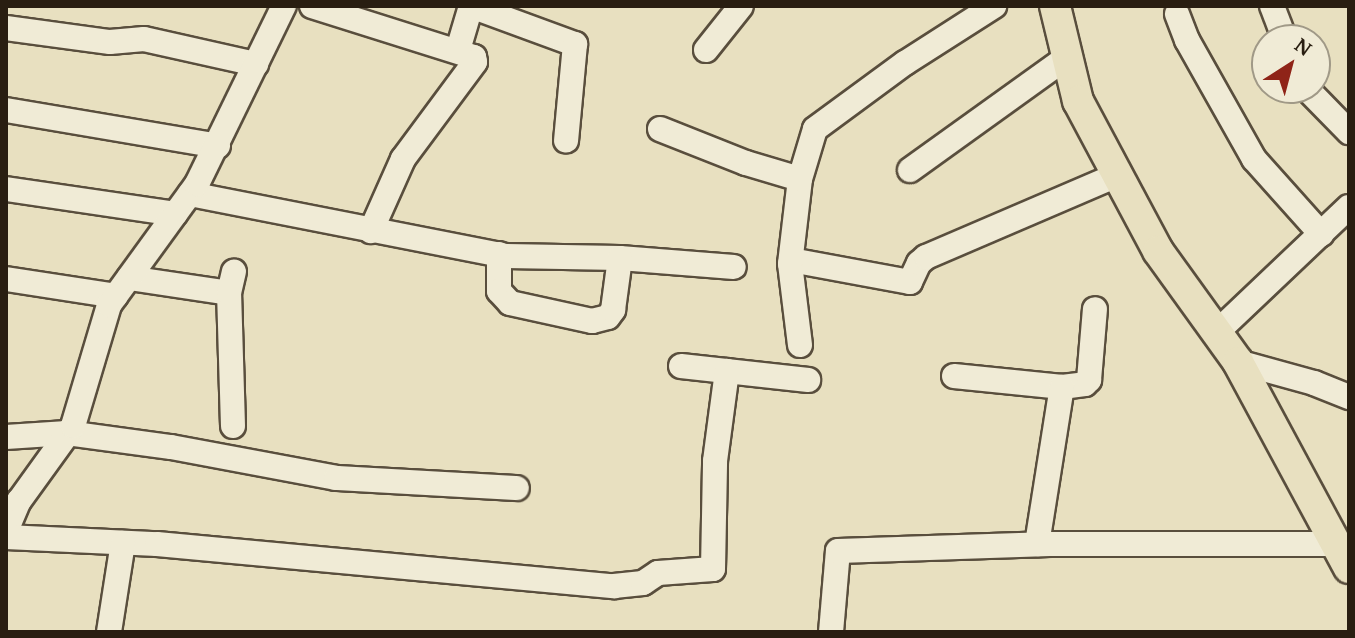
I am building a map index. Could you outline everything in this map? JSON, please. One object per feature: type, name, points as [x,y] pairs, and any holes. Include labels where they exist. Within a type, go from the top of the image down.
[{"type":"main road","points":[[1055,6],[1078,101],[1117,175],[1158,251],[1238,362],[1344,554]]},
{"type":"street","points":[[284,6],[218,146],[190,194],[122,287],[102,320],[82,404],[67,433],[19,501],[6,534],[614,586],[643,583],[658,573],[713,569],[715,461],[727,371]]},
{"type":"street","points":[[312,6],[470,53],[475,62],[403,159],[371,231]]},
{"type":"street","points":[[458,50],[471,6],[575,44],[566,141]]},
{"type":"street","points":[[706,50],[741,6]]},
{"type":"street","points":[[800,345],[791,260],[800,179],[815,129],[822,121],[994,6]]},
{"type":"street","points":[[1177,14],[1187,40],[1254,159],[1321,234]]},
{"type":"street","points":[[6,28],[110,42],[144,39],[256,64]]},
{"type":"street","points":[[910,170],[1067,57]]},
{"type":"street","points":[[1325,104],[1344,120]]},
{"type":"street","points":[[6,110],[218,146]]},
{"type":"street","points":[[660,129],[746,163],[800,179]]},
{"type":"street","points":[[791,260],[910,282],[919,263],[926,257],[1117,175]]},
{"type":"street","points":[[6,189],[175,214]]},
{"type":"street","points":[[190,194],[499,254],[620,258],[734,267]]},
{"type":"street","points":[[1216,333],[1349,207]]},
{"type":"street","points":[[499,254],[499,291],[510,303],[592,321],[608,317],[613,310],[620,258]]},
{"type":"street","points":[[6,279],[122,287],[232,282],[233,426]]},
{"type":"street","points":[[954,376],[1062,387],[1089,380],[1095,309]]},
{"type":"street","points":[[1238,362],[1314,383],[1349,397]]},
{"type":"street","points":[[681,366],[808,380]]},
{"type":"street","points":[[1037,544],[1062,387]]},
{"type":"street","points":[[6,437],[67,433],[171,447],[336,478],[517,488]]},
{"type":"street","points":[[109,632],[123,543]]},
{"type":"street","points":[[831,632],[838,551],[1037,544],[1344,554]]}]
